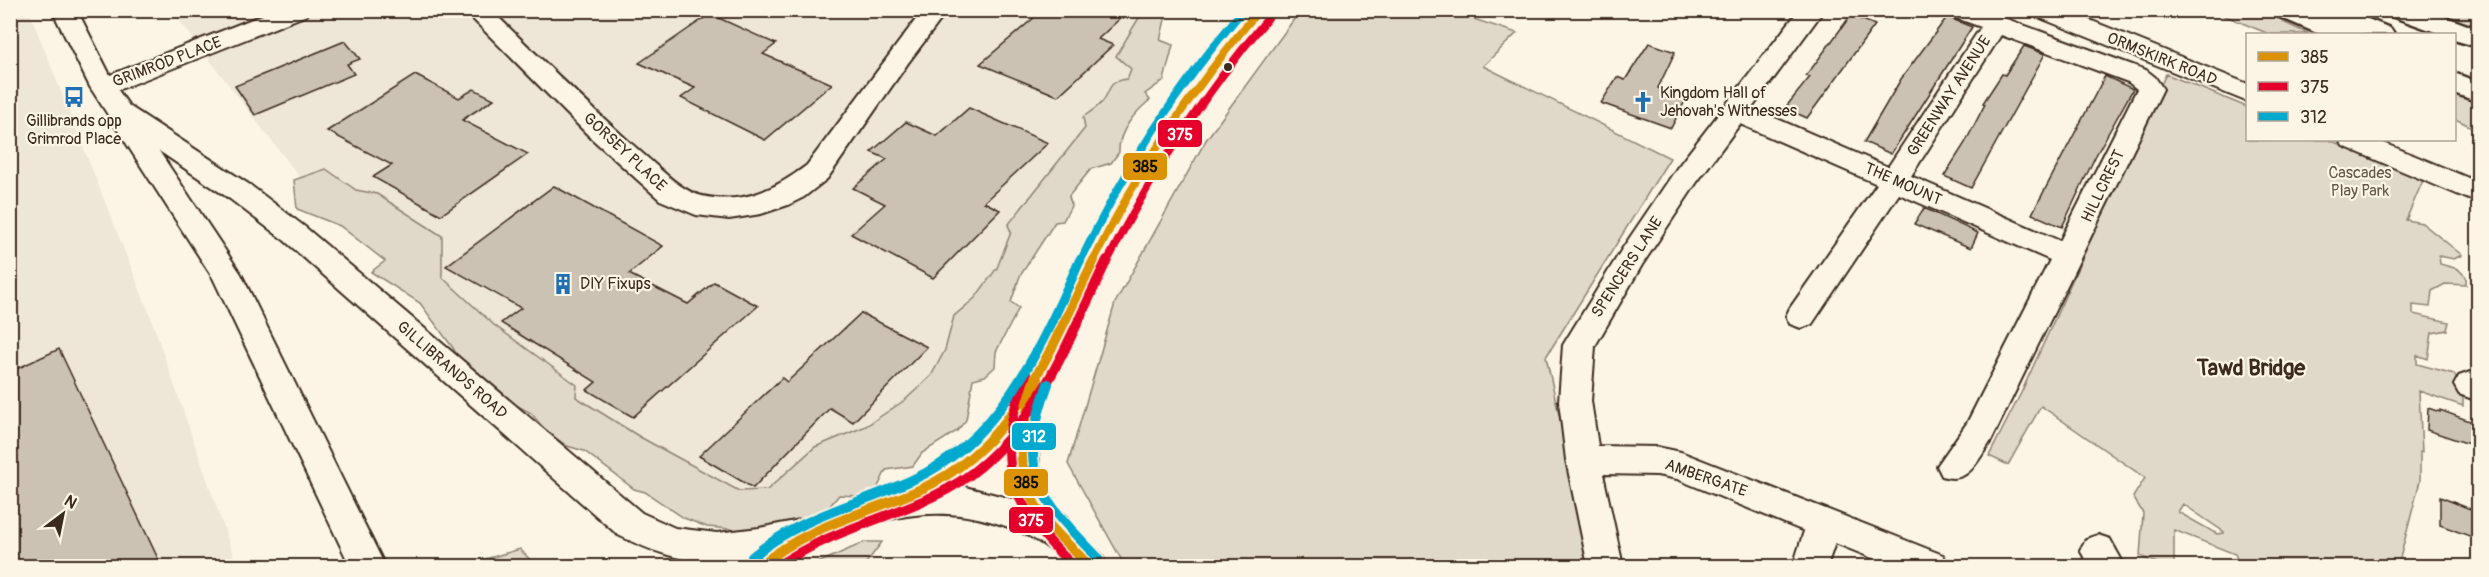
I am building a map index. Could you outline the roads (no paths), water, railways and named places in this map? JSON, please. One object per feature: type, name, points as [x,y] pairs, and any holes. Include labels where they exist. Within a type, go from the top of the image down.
[{"type":"main road","points":[[2287,10],[2342,33]]},
{"type":"main road","points":[[2321,10],[2378,33]]},
{"type":"main road","points":[[2369,10],[2426,33]]},
{"type":"main road","points":[[2401,10],[2478,39]]},
{"type":"main road","points":[[2456,47],[2478,56]]},
{"type":"main road","points":[[2456,66],[2478,75]]},
{"type":"main road","points":[[2456,83],[2478,93]]},
{"type":"street","name":"GILLIBRANDS ROAD","points":[[64,10],[103,87],[226,274],[367,567]]},
{"type":"street","name":"GRIMROD PLACE","points":[[103,87],[298,10]]},
{"type":"street","name":"GORSEY PLACE","points":[[476,10],[602,132],[670,193],[696,206],[729,209],[761,204],[778,198],[794,190],[817,172],[899,57],[936,10]]},
{"type":"street","points":[[760,567],[807,534],[845,518],[887,505],[944,480],[977,454],[1006,424],[1033,388],[1123,203],[1161,141],[1202,81],[1259,10]]},
{"type":"street","name":"SPENCERS LANE","points":[[1605,567],[1583,460],[1575,401],[1579,345],[1626,266],[1686,175],[1737,112],[1812,10]]},
{"type":"street","name":"HILLCREST","points":[[1954,466],[1979,432],[2150,89],[2146,82],[2137,76],[1957,10]]},
{"type":"street","name":"ORMSKIRK ROAD","points":[[2043,10],[2246,94]]},
{"type":"street","name":"GREENWAY AVENUE","points":[[1801,316],[1894,180],[1995,24]]},
{"type":"street","name":"THE MOUNT","points":[[1737,112],[2068,256]]},
{"type":"street","name":"GILLIBRANDS ROAD","points":[[122,113],[240,192],[295,234],[630,524],[663,540],[682,546],[708,549],[742,547],[807,534]]},
{"type":"street","points":[[2355,141],[2478,193]]},
{"type":"street","points":[[1033,388],[1020,441],[1023,474],[1035,506],[1078,555]]},
{"type":"street","name":"AMBERGATE","points":[[1583,460],[1657,461],[1681,466],[1930,567]]},
{"type":"street","points":[[887,505],[933,497],[980,504],[1025,517],[1078,555]]},
{"type":"street","points":[[1810,567],[1824,523]]},
{"type":"place","name":"Gillibrands opp Grimrod Place","points":[[74,97]]},
{"type":"place","name":"Kingdom Hall of Jehovah's Witnesses","points":[[1643,102]]},
{"type":"place","name":"DIY Fixups","points":[[563,284]]},
{"type":"district","name":"Tawd Bridge","points":[[2251,368]]},
{"type":"park label","name":"Cascades Play Park","points":[[2360,182]]}]
